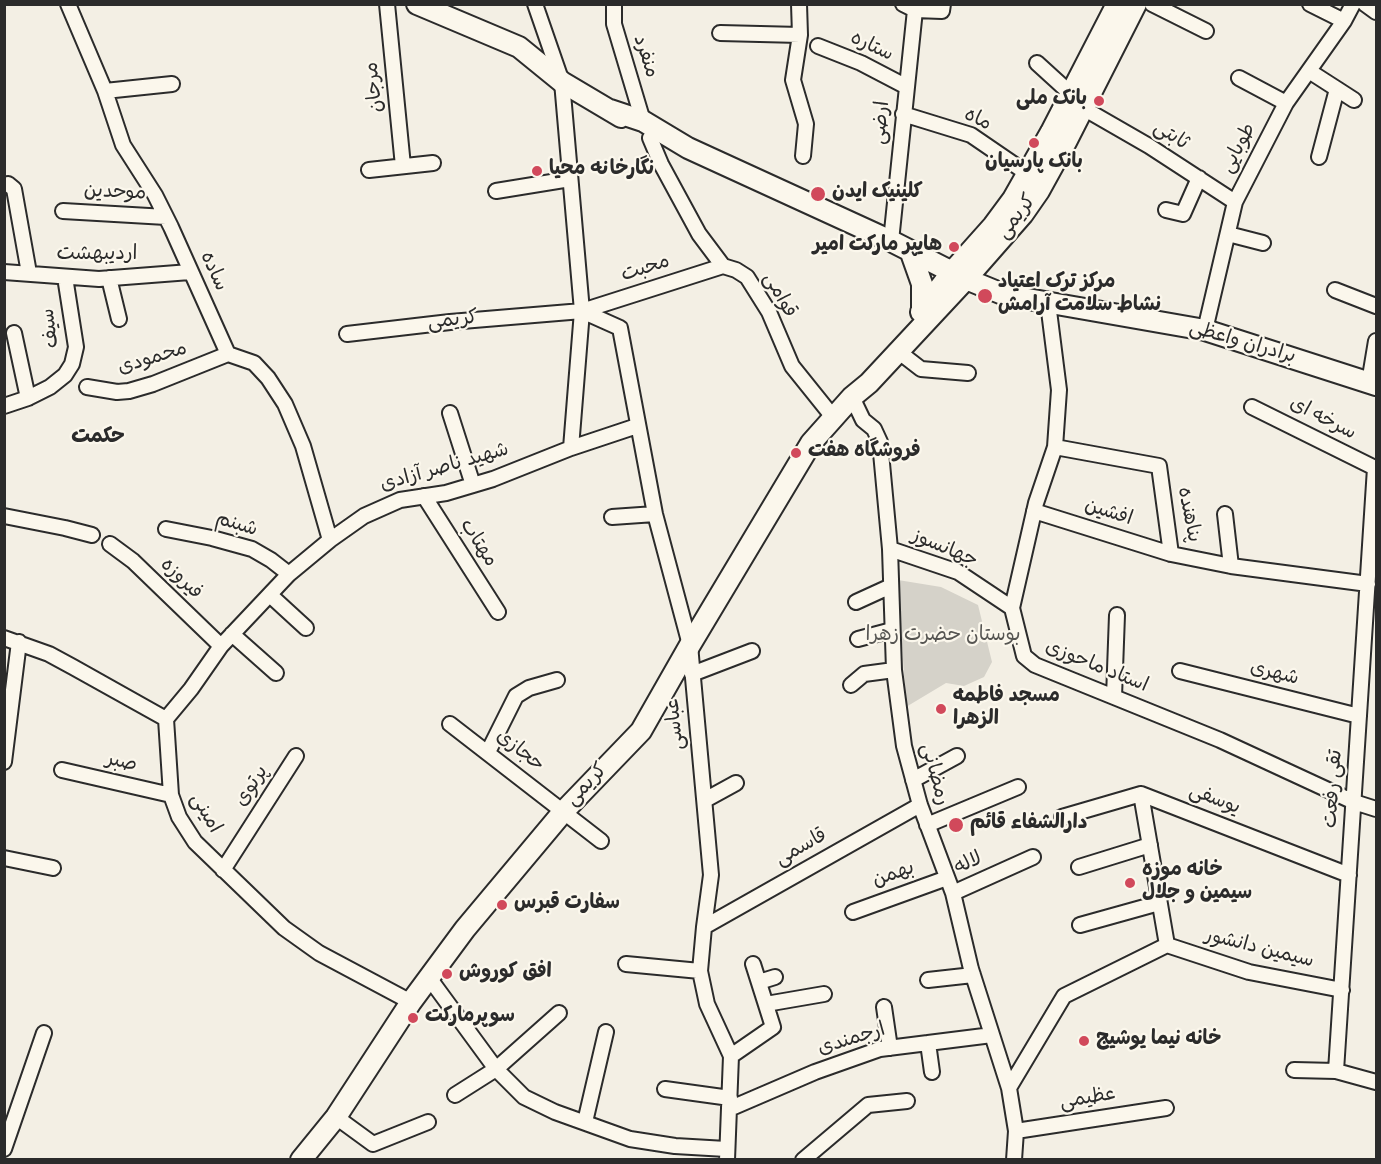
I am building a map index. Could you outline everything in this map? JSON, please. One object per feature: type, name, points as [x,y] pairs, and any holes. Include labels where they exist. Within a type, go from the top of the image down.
[{"type":"main road","name":"برادران واعظی","points":[[417,4],[519,47],[561,82],[647,129],[891,241],[959,276],[1005,295],[1205,330],[1373,384]]},
{"type":"main road","name":"کریمی","points":[[852,397],[872,366],[922,310],[1007,234],[1039,191],[1117,4]]},
{"type":"main road","name":"کریمی","points":[[301,1160],[336,1117],[411,1002],[465,929],[563,812],[641,731],[811,443],[852,397],[899,352],[959,276],[1077,101],[1136,4]]},
{"type":"main road","points":[[911,253],[922,284],[922,310]]},
{"type":"street","name":"ساده","points":[[69,4],[105,91],[123,145],[155,195],[228,354]]},
{"type":"street","name":"مرجان","points":[[387,4],[403,166]]},
{"type":"street","points":[[535,4],[561,82],[582,311],[571,448]]},
{"type":"street","name":"منفرد","points":[[614,4],[612,17],[647,129]]},
{"type":"street","points":[[799,4],[800,35],[794,80],[806,124],[803,156]]},
{"type":"street","points":[[909,7],[942,10],[943,4]]},
{"type":"street","points":[[1152,4],[1206,31]]},
{"type":"street","points":[[1310,4],[1344,21]]},
{"type":"street","name":"طوبایی","points":[[1205,330],[1235,202],[1286,103],[1344,21],[1353,4]]},
{"type":"street","points":[[1365,4],[1377,12]]},
{"type":"street","name":"ارضی","points":[[891,241],[907,87],[909,7]]},
{"type":"street","points":[[720,33],[800,35]]},
{"type":"street","name":"ستاره","points":[[818,46],[861,63],[907,87]]},
{"type":"street","name":"ثابتی","points":[[1037,63],[1077,101],[1235,202]]},
{"type":"street","points":[[1309,71],[1354,100]]},
{"type":"street","points":[[1239,78],[1286,103]]},
{"type":"street","points":[[105,91],[172,84]]},
{"type":"street","points":[[1319,157],[1337,89]]},
{"type":"street","name":"ماه","points":[[903,114],[970,135],[1028,174]]},
{"type":"street","name":"قوامی","points":[[647,129],[661,164],[699,234],[723,266],[747,277],[769,312],[792,366],[833,417]]},
{"type":"street","points":[[369,170],[433,163]]},
{"type":"street","points":[[1166,210],[1183,214],[1199,178]]},
{"type":"street","points":[[496,191],[570,179]]},
{"type":"street","points":[[4,184],[9,184],[14,189],[29,273]]},
{"type":"street","name":"موحدین","points":[[63,211],[166,217]]},
{"type":"street","points":[[1228,234],[1263,243]]},
{"type":"street","name":"محبت","points":[[582,311],[723,266]]},
{"type":"street","name":"اردیبهشت","points":[[4,272],[109,278],[190,272]]},
{"type":"street","name":"سیف","points":[[4,406],[50,387],[65,375],[72,364],[76,347],[65,277]]},
{"type":"street","points":[[109,278],[119,319]]},
{"type":"street","points":[[1335,290],[1377,306]]},
{"type":"street","name":"استاد ماحوزی","points":[[1048,303],[1059,390],[1055,447],[1034,511],[1012,608],[1024,656],[1029,662],[1220,740],[1354,802],[1377,809]]},
{"type":"street","name":"کریمی","points":[[347,334],[450,322],[582,311]]},
{"type":"street","name":"عباسی","points":[[582,311],[620,328],[655,514],[690,645],[711,876],[700,971],[707,1004],[731,1056],[727,1154]]},
{"type":"street","points":[[14,333],[28,398]]},
{"type":"street","points":[[1373,384],[1377,341]]},
{"type":"street","points":[[899,352],[921,369],[968,373]]},
{"type":"street","points":[[228,354],[254,363],[268,378],[285,404],[303,446],[330,540]]},
{"type":"street","name":"محمودی","points":[[87,387],[117,392],[129,391],[153,384],[228,354]]},
{"type":"street","name":"رمضانی","points":[[852,397],[863,420],[874,429],[880,442],[890,549],[894,670],[904,746],[920,805],[953,894],[973,975],[1009,1088],[1016,1131],[1014,1160]]},
{"type":"street","name":"سرخه ای","points":[[1252,407],[1375,468]]},
{"type":"street","points":[[450,413],[473,485]]},
{"type":"street","name":"شهید ناصر آزادی","points":[[166,719],[191,689],[221,646],[289,574],[330,540],[364,516],[400,500],[446,493],[473,485],[571,448],[638,426]]},
{"type":"street","name":"پناهنده","points":[[1055,447],[1159,466],[1171,554],[1231,566],[1368,584]]},
{"type":"street","name":"تقی رفعت","points":[[1336,1071],[1359,716],[1370,648],[1368,584],[1375,468]]},
{"type":"street","name":"مهتاب","points":[[424,496],[498,612]]},
{"type":"street","name":"افشین","points":[[1034,511],[1171,554]]},
{"type":"street","points":[[612,517],[655,514]]},
{"type":"street","points":[[1225,514],[1231,566]]},
{"type":"street","points":[[4,516],[92,535]]},
{"type":"street","name":"شبنم","points":[[166,529],[252,549],[289,574]]},
{"type":"street","name":"فیروزه","points":[[110,544],[133,561],[221,646]]},
{"type":"street","name":"جهانسوز","points":[[890,549],[958,572],[1012,608]]},
{"type":"street","points":[[856,602],[891,586]]},
{"type":"street","points":[[270,595],[306,628]]},
{"type":"street","points":[[1114,697],[1117,615]]},
{"type":"street","points":[[858,639],[892,630]]},
{"type":"street","points":[[232,634],[276,673]]},
{"type":"street","points":[[4,638],[19,642],[73,667],[166,719]]},
{"type":"street","points":[[4,762],[19,642]]},
{"type":"street","points":[[692,674],[752,651]]},
{"type":"street","points":[[851,685],[864,674],[894,670]]},
{"type":"street","name":"شهری","points":[[1180,672],[1359,716]]},
{"type":"street","points":[[488,752],[516,696],[529,688],[557,680]]},
{"type":"street","name":"امینی","points":[[166,719],[171,795],[179,817],[195,842],[285,928],[319,953],[411,1002]]},
{"type":"street","name":"حجازی","points":[[450,724],[601,841]]},
{"type":"street","name":"پرتوی","points":[[223,870],[296,756]]},
{"type":"street","points":[[913,780],[957,756]]},
{"type":"street","name":"صبر","points":[[62,770],[171,795]]},
{"type":"street","points":[[705,801],[736,783]]},
{"type":"street","points":[[927,825],[1018,787]]},
{"type":"street","points":[[1009,1088],[1064,996],[1167,945],[1141,794],[1062,817]]},
{"type":"street","name":"یوسفی","points":[[1141,794],[1349,875]]},
{"type":"street","name":"قاسمی","points":[[704,927],[920,805]]},
{"type":"street","points":[[1079,867],[1150,845]]},
{"type":"street","name":"لاله","points":[[953,894],[1033,857]]},
{"type":"street","points":[[4,858],[53,868]]},
{"type":"street","name":"بهمن","points":[[853,912],[947,878]]},
{"type":"street","points":[[1080,925],[1160,903]]},
{"type":"street","name":"سیمین دانشور","points":[[1167,945],[1249,972],[1342,990]]},
{"type":"street","points":[[626,964],[700,971]]},
{"type":"street","points":[[731,1056],[773,1028],[753,964]]},
{"type":"street","points":[[928,980],[973,975]]},
{"type":"street","points":[[759,982],[775,977]]},
{"type":"street","points":[[430,979],[496,1069],[524,1097],[555,1112],[612,1134],[630,1139],[727,1154]]},
{"type":"street","points":[[766,1004],[824,994]]},
{"type":"street","points":[[884,1007],[890,1048]]},
{"type":"street","points":[[455,1095],[496,1069],[560,1013]]},
{"type":"street","points":[[585,1122],[606,1032]]},
{"type":"street","points":[[4,1149],[44,1033]]},
{"type":"street","name":"ارجمندی","points":[[730,1103],[880,1049],[992,1035]]},
{"type":"street","points":[[928,1043],[932,1072]]},
{"type":"street","points":[[1294,1070],[1336,1071],[1377,1082]]},
{"type":"street","points":[[665,1089],[730,1103]]},
{"type":"street","points":[[803,1160],[868,1105],[907,1101]]},
{"type":"street","name":"عظیمی","points":[[1016,1131],[1166,1108]]},
{"type":"street","points":[[336,1117],[374,1144],[428,1122]]},
{"type":"green space","name":"بوستان حضرت زهرا","points":[[898,580],[941,587],[978,605],[992,662],[984,677],[964,686],[946,683],[906,707]]},
{"type":"place","name":"بانک ملی","points":[[1099,101]]},
{"type":"place","name":"بانک پارسیان","points":[[1034,143]]},
{"type":"place","name":"نگارخانه محیا","points":[[537,171]]},
{"type":"place","name":"کلینیک ایدن","points":[[818,194]]},
{"type":"place","name":"هایپر مارکت امیر","points":[[954,247]]},
{"type":"place","name":"مرکز ترک اعتیاد نشاط سلامت آرامش","points":[[985,296]]},
{"type":"place","name":"فروشگاه هفت","points":[[796,453]]},
{"type":"place","name":"مسجد فاطمه الزهرا","points":[[941,709]]},
{"type":"place","name":"دارالشفاء قائم","points":[[956,825]]},
{"type":"place","name":"خانه موزه سیمین و جلال","points":[[1130,883]]},
{"type":"place","name":"سفارت قبرس","points":[[502,905]]},
{"type":"place","name":"افق کوروش","points":[[447,974]]},
{"type":"place","name":"سوپرمارکت","points":[[413,1018]]},
{"type":"place","name":"خانه نیما یوشیج","points":[[1084,1041]]},
{"type":"district","name":"حکمت","points":[[98,439]]}]
